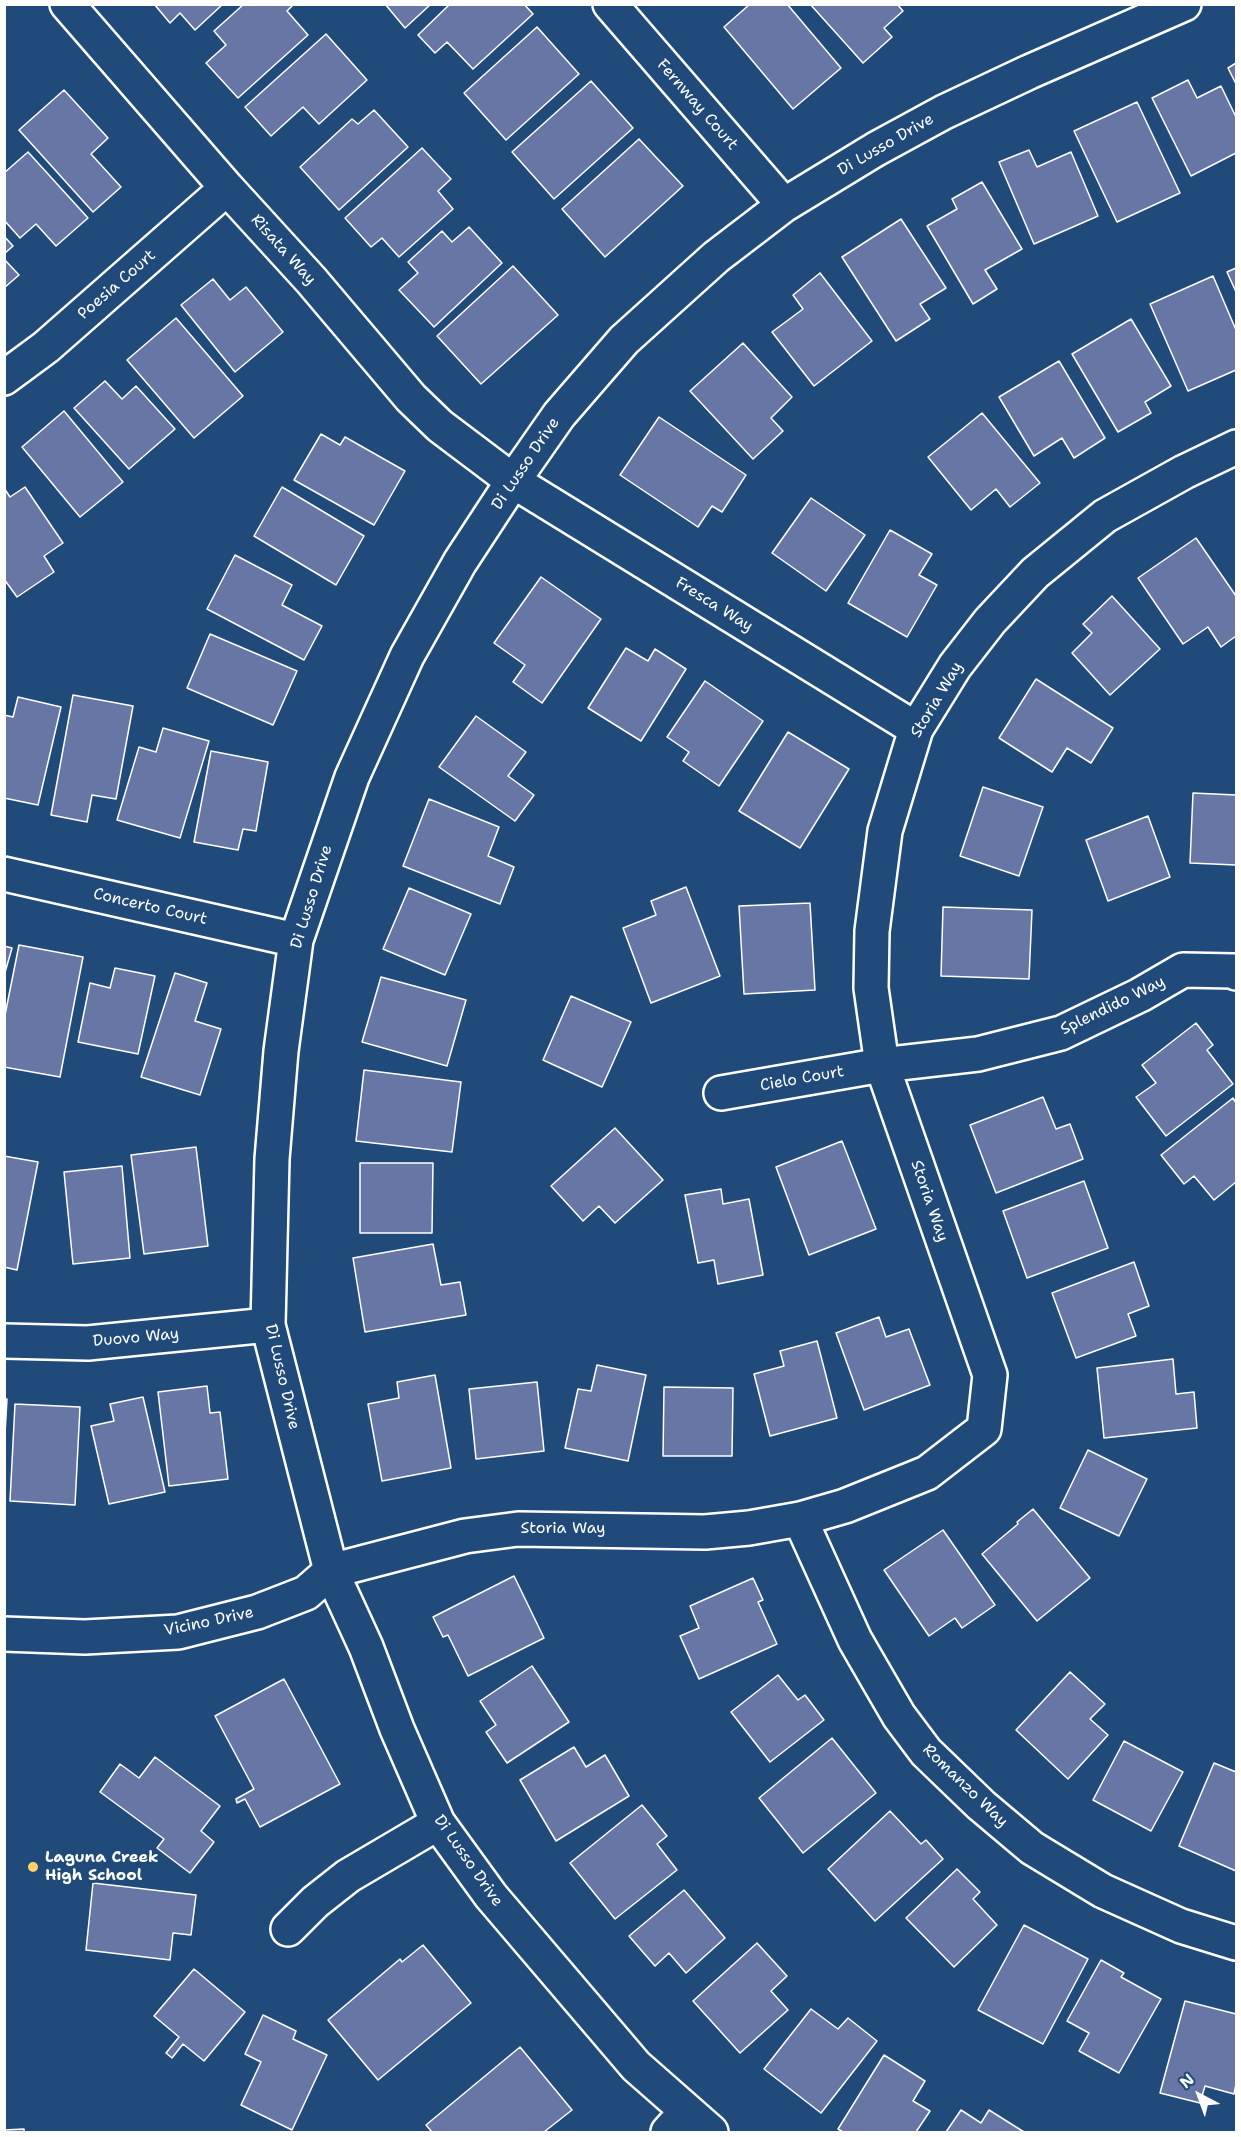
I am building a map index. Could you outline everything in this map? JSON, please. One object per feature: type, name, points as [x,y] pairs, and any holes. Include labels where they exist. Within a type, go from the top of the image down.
[{"type":"street","name":"Risata Way","points":[[67,4],[227,188],[311,280],[411,398],[440,426],[513,481]]},
{"type":"street","name":"Fernway Court","points":[[610,4],[784,205]]},
{"type":"street","name":"Di Lusso Drive","points":[[689,2126],[576,1998],[491,1896],[438,1823],[366,1647],[331,1571],[268,1325],[272,1159],[282,1051],[296,940],[352,777],[407,656],[460,562],[513,481],[559,415],[624,340],[716,257],[784,205],[876,149],[944,112],[1184,4]]},
{"type":"street","name":"Poesia Court","points":[[4,378],[46,347],[227,188]]},
{"type":"street","name":"Storia Way","points":[[331,1571],[465,1536],[518,1529],[705,1532],[749,1528],[800,1519],[845,1506],[927,1473],[984,1430],[990,1375],[882,1065],[871,988],[872,931],[885,831],[916,729],[955,666],[990,621],[1035,573],[1105,516],[1184,472],[1236,447]]},
{"type":"street","name":"Fresca Way","points":[[513,481],[916,729]]},
{"type":"street","name":"Concerto Court","points":[[4,874],[296,940]]},
{"type":"street","name":"Splendido Way","points":[[882,1065],[978,1054],[1061,1033],[1140,995],[1183,970],[1234,971],[1236,973]]},
{"type":"street","name":"Cielo Court","points":[[721,1093],[882,1065]]},
{"type":"street","name":"Duovo Way","points":[[4,1341],[88,1343],[268,1325]]},
{"type":"street","name":"Romanzo Way","points":[[800,1519],[855,1640],[894,1707],[926,1752],[981,1805],[1032,1848],[1103,1891],[1181,1926],[1236,1943]]},
{"type":"street","name":"Vicino Drive","points":[[4,1634],[85,1637],[178,1632],[257,1612],[306,1593],[331,1571]]},
{"type":"street","points":[[288,1929],[315,1902],[348,1876],[438,1823]]},
{"type":"building","points":[[154,4],[223,4],[195,30],[180,13],[170,23]]},
{"type":"building","points":[[244,4],[294,4],[287,11],[308,35],[238,98],[206,63],[226,45],[214,31]]},
{"type":"building","points":[[385,4],[431,4],[405,28]]},
{"type":"building","points":[[450,4],[524,4],[533,14],[473,69],[447,42],[435,53],[418,35]]},
{"type":"building","points":[[750,4],[787,4],[841,68],[793,109],[724,27]]},
{"type":"building","points":[[810,4],[897,4],[903,11],[884,28],[892,37],[863,63]]},
{"type":"building","points":[[537,27],[579,74],[506,140],[464,93]]},
{"type":"building","points":[[326,34],[367,80],[319,124],[303,107],[271,136],[245,107]]},
{"type":"building","points":[[1236,63],[1236,84],[1228,68]]},
{"type":"building","points":[[1188,80],[1197,98],[1221,86],[1236,117],[1236,153],[1191,176],[1152,98]]},
{"type":"building","points":[[591,81],[633,128],[554,199],[512,152]]},
{"type":"building","points":[[64,90],[108,138],[91,154],[121,187],[93,212],[19,130]]},
{"type":"building","points":[[1137,102],[1180,193],[1117,222],[1074,131]]},
{"type":"building","points":[[374,110],[408,147],[339,210],[300,167],[352,119],[358,124]]},
{"type":"building","points":[[639,139],[683,186],[605,257],[562,209]]},
{"type":"building","points":[[422,148],[451,179],[438,191],[453,209],[399,257],[382,238],[371,247],[345,218]]},
{"type":"building","points":[[1029,150],[1037,167],[1071,152],[1098,216],[1034,244],[999,162]]},
{"type":"building","points":[[28,152],[88,218],[56,246],[36,224],[20,238],[4,220],[4,173]]},
{"type":"building","points":[[982,182],[1022,249],[985,270],[997,289],[973,304],[927,226],[957,209],[952,199]]},
{"type":"building","points":[[901,219],[946,288],[920,304],[930,319],[896,341],[842,257]]},
{"type":"building","points":[[469,227],[502,263],[434,327],[399,290],[418,273],[408,262],[442,231],[452,242]]},
{"type":"building","points":[[4,236],[13,246],[4,254]]},
{"type":"building","points":[[4,259],[19,275],[4,288]]},
{"type":"building","points":[[513,266],[558,315],[481,384],[437,336]]},
{"type":"building","points":[[1236,268],[1236,292],[1227,272]]},
{"type":"building","points":[[820,273],[872,341],[814,386],[772,332],[803,309],[793,295]]},
{"type":"building","points":[[1213,276],[1236,330],[1236,370],[1188,391],[1150,304]]},
{"type":"building","points":[[213,279],[230,300],[246,287],[283,332],[235,372],[181,305]]},
{"type":"building","points":[[176,318],[243,396],[194,438],[127,360]]},
{"type":"building","points":[[1131,319],[1171,386],[1145,402],[1151,413],[1118,432],[1072,354]]},
{"type":"building","points":[[743,343],[792,397],[771,418],[783,431],[753,459],[690,391]]},
{"type":"building","points":[[1059,361],[1105,438],[1074,458],[1062,438],[1034,456],[999,397]]},
{"type":"building","points":[[105,381],[122,399],[136,386],[175,429],[129,469],[74,408]]},
{"type":"building","points":[[64,411],[123,482],[80,517],[22,447]]},
{"type":"building","points":[[982,413],[1040,483],[1010,507],[996,489],[971,510],[928,457]]},
{"type":"building","points":[[659,417],[746,475],[722,512],[712,506],[698,527],[620,475]]},
{"type":"building","points":[[321,434],[340,445],[345,437],[405,471],[374,525],[294,480]]},
{"type":"building","points":[[25,487],[63,543],[44,556],[54,572],[17,597],[4,579],[4,488],[10,497]]},
{"type":"building","points":[[282,487],[364,536],[336,585],[254,536]]},
{"type":"building","points":[[811,498],[865,535],[826,591],[772,553]]},
{"type":"building","points":[[890,530],[932,554],[919,575],[937,585],[907,637],[848,603]]},
{"type":"building","points":[[1196,538],[1236,596],[1236,636],[1221,647],[1208,627],[1183,644],[1138,578]]},
{"type":"building","points":[[235,555],[292,585],[282,605],[322,626],[304,660],[207,609]]},
{"type":"building","points":[[541,577],[601,619],[542,703],[513,682],[525,665],[494,643]]},
{"type":"building","points":[[1112,596],[1160,649],[1110,695],[1072,653],[1092,633],[1083,624]]},
{"type":"building","points":[[210,634],[297,671],[273,725],[187,688]]},
{"type":"building","points":[[626,648],[648,661],[655,649],[686,669],[641,741],[588,708]]},
{"type":"building","points":[[1036,679],[1113,728],[1091,763],[1067,748],[1052,772],[999,738]]},
{"type":"building","points":[[705,681],[763,721],[719,786],[683,761],[689,752],[667,737]]},
{"type":"building","points":[[73,695],[133,706],[116,799],[92,795],[87,822],[51,815]]},
{"type":"building","points":[[18,697],[61,707],[38,805],[4,798],[4,715],[13,717]]},
{"type":"building","points":[[476,716],[526,752],[508,776],[534,795],[515,821],[439,767]]},
{"type":"building","points":[[163,728],[209,741],[180,838],[117,820],[139,747],[156,752]]},
{"type":"building","points":[[788,732],[849,769],[800,848],[739,811]]},
{"type":"building","points":[[211,751],[268,762],[256,831],[243,829],[238,850],[194,842]]},
{"type":"building","points":[[983,787],[1043,807],[1019,876],[960,856]]},
{"type":"building","points":[[1193,793],[1236,795],[1236,865],[1190,863]]},
{"type":"building","points":[[429,799],[499,827],[488,856],[514,867],[500,904],[403,866]]},
{"type":"building","points":[[1148,816],[1170,877],[1108,901],[1086,840]]},
{"type":"building","points":[[686,887],[720,976],[651,1003],[623,928],[656,915],[651,901]]},
{"type":"building","points":[[409,888],[471,914],[445,975],[383,949]]},
{"type":"building","points":[[810,903],[815,990],[744,994],[739,906]]},
{"type":"building","points":[[943,907],[1032,910],[1029,979],[941,976]]},
{"type":"building","points":[[19,945],[83,957],[60,1077],[4,1067],[4,1020]]},
{"type":"building","points":[[4,946],[12,948],[4,976]]},
{"type":"building","points":[[115,968],[155,976],[138,1054],[78,1042],[90,983],[110,988]]},
{"type":"building","points":[[175,973],[207,983],[195,1021],[221,1029],[200,1095],[141,1077]]},
{"type":"building","points":[[381,977],[466,1000],[447,1066],[362,1042]]},
{"type":"building","points":[[571,996],[631,1022],[602,1087],[543,1060]]},
{"type":"building","points":[[1196,1023],[1213,1045],[1207,1050],[1233,1084],[1166,1136],[1136,1097],[1156,1083],[1142,1065]]},
{"type":"building","points":[[364,1070],[461,1082],[452,1152],[356,1141]]},
{"type":"building","points":[[1043,1097],[1056,1129],[1070,1124],[1083,1159],[996,1193],[970,1125]]},
{"type":"building","points":[[1233,1098],[1236,1103],[1236,1182],[1214,1200],[1194,1176],[1184,1184],[1161,1155]]},
{"type":"building","points":[[615,1128],[663,1180],[615,1223],[599,1206],[583,1221],[551,1186]]},
{"type":"building","points":[[842,1141],[876,1229],[809,1255],[776,1167]]},
{"type":"building","points":[[196,1147],[208,1246],[144,1254],[131,1155]]},
{"type":"building","points":[[4,1156],[38,1162],[17,1270],[4,1267]]},
{"type":"building","points":[[360,1163],[433,1163],[432,1233],[360,1233]]},
{"type":"building","points":[[122,1166],[130,1258],[73,1264],[64,1172]]},
{"type":"building","points":[[1084,1181],[1108,1248],[1027,1278],[1003,1211]]},
{"type":"building","points":[[721,1189],[723,1204],[749,1199],[763,1275],[718,1284],[714,1260],[698,1263],[685,1195]]},
{"type":"building","points":[[433,1244],[441,1285],[460,1282],[466,1315],[365,1332],[353,1258]]},
{"type":"building","points":[[1134,1262],[1149,1306],[1128,1314],[1136,1336],[1076,1358],[1052,1293]]},
{"type":"building","points":[[879,1317],[886,1337],[909,1329],[930,1385],[864,1410],[836,1333]]},
{"type":"building","points":[[817,1341],[837,1418],[770,1436],[754,1374],[784,1366],[780,1351]]},
{"type":"building","points":[[1173,1359],[1176,1394],[1194,1392],[1197,1428],[1104,1438],[1097,1368]]},
{"type":"building","points":[[597,1365],[646,1375],[628,1461],[565,1448],[578,1389],[591,1391]]},
{"type":"building","points":[[435,1375],[451,1468],[382,1481],[368,1404],[399,1398],[397,1382]]},
{"type":"building","points":[[537,1382],[544,1451],[476,1459],[469,1389]]},
{"type":"building","points":[[207,1386],[210,1413],[220,1412],[228,1479],[169,1486],[158,1392]]},
{"type":"building","points":[[664,1387],[733,1388],[732,1456],[663,1456]]},
{"type":"building","points":[[143,1397],[165,1492],[109,1504],[91,1426],[114,1421],[110,1404]]},
{"type":"building","points":[[4,1399],[7,1399],[4,1451]]},
{"type":"building","points":[[15,1404],[80,1407],[75,1505],[10,1501]]},
{"type":"building","points":[[1088,1450],[1147,1479],[1119,1536],[1060,1508]]},
{"type":"building","points":[[1033,1509],[1090,1578],[1037,1621],[982,1554]]},
{"type":"building","points":[[943,1530],[995,1605],[962,1628],[955,1618],[929,1636],[884,1570]]},
{"type":"building","points":[[514,1576],[544,1638],[468,1676],[448,1635],[443,1637],[433,1617]]},
{"type":"building","points":[[753,1578],[763,1600],[758,1602],[777,1644],[699,1679],[680,1636],[699,1628],[690,1606]]},
{"type":"building","points":[[532,1666],[569,1722],[507,1763],[486,1732],[496,1725],[480,1701]]},
{"type":"building","points":[[1070,1672],[1105,1704],[1090,1719],[1108,1735],[1068,1779],[1016,1730]]},
{"type":"building","points":[[778,1675],[798,1700],[805,1695],[824,1720],[770,1762],[731,1712]]},
{"type":"building","points":[[284,1679],[340,1784],[260,1827],[245,1799],[237,1803],[236,1799],[254,1789],[215,1716]]},
{"type":"building","points":[[832,1738],[876,1793],[803,1853],[759,1798]]},
{"type":"building","points":[[1124,1741],[1183,1772],[1151,1831],[1093,1800]]},
{"type":"building","points":[[574,1747],[586,1767],[605,1755],[629,1796],[556,1841],[520,1780]]},
{"type":"building","points":[[155,1757],[220,1806],[201,1831],[214,1842],[190,1873],[157,1848],[164,1839],[100,1792],[120,1764],[139,1778]]},
{"type":"building","points":[[1214,1763],[1236,1772],[1236,1871],[1179,1846]]},
{"type":"building","points":[[642,1805],[667,1836],[657,1844],[677,1870],[615,1919],[570,1863]]},
{"type":"building","points":[[890,1811],[921,1844],[926,1840],[943,1859],[875,1921],[828,1869]]},
{"type":"building","points":[[957,1869],[980,1892],[973,1899],[997,1925],[954,1967],[906,1918]]},
{"type":"building","points":[[93,1883],[196,1895],[191,1935],[173,1933],[170,1960],[86,1950]]},
{"type":"building","points":[[684,1890],[725,1938],[686,1973],[669,1953],[655,1966],[629,1936]]},
{"type":"building","points":[[1024,1925],[1088,1959],[1043,2044],[978,2010]]},
{"type":"building","points":[[757,1943],[787,1976],[771,1991],[788,2010],[740,2053],[693,2001]]},
{"type":"building","points":[[423,1945],[471,2003],[378,2080],[328,2020],[400,1959],[402,1962]]},
{"type":"building","points":[[1101,1960],[1124,1973],[1121,1977],[1161,1999],[1119,2073],[1079,2051],[1089,2033],[1067,2021]]},
{"type":"building","points":[[194,1969],[245,2012],[204,2061],[183,2044],[172,2058],[166,2053],[179,2037],[154,2016]]},
{"type":"building","points":[[1185,2001],[1236,2014],[1234,2094],[1205,2086],[1200,2103],[1160,2093]]},
{"type":"building","points":[[811,2009],[838,2029],[848,2018],[877,2041],[821,2113],[764,2069]]},
{"type":"building","points":[[263,2015],[296,2031],[293,2039],[327,2055],[292,2130],[241,2105],[261,2062],[245,2054]]},
{"type":"building","points":[[520,2047],[572,2110],[544,2132],[432,2132],[426,2125]]},
{"type":"building","points":[[884,2055],[925,2081],[913,2101],[930,2111],[916,2132],[843,2132],[838,2129]]},
{"type":"building","points":[[961,2110],[981,2123],[989,2110],[1024,2132],[946,2132]]},
{"type":"building","points":[[24,2129],[24,2132],[4,2132],[4,2130]]},
{"type":"place","name":"Laguna Creek High School","points":[[33,1867]]}]
